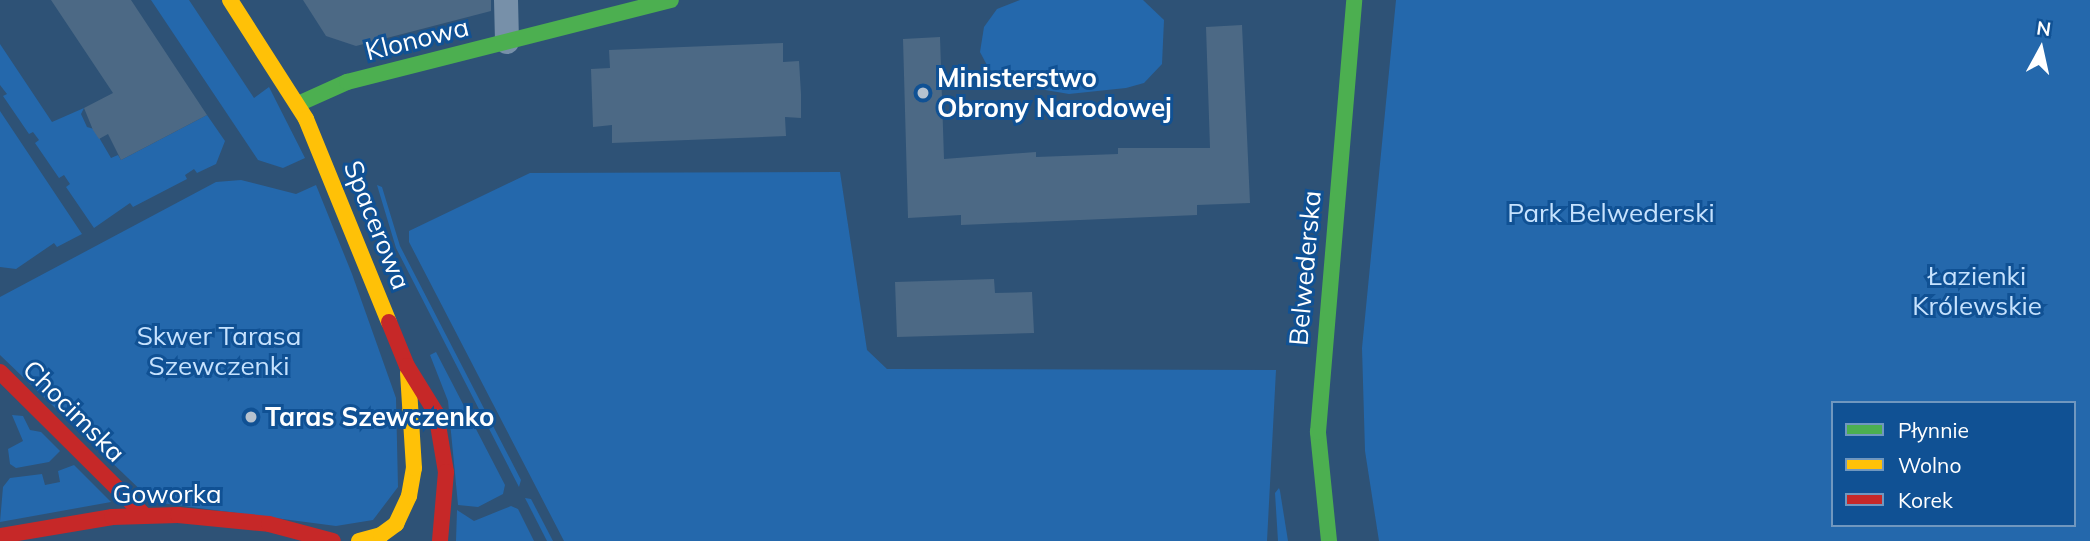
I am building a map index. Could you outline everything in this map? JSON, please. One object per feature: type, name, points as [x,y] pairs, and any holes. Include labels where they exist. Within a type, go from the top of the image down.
[{"type":"street","points":[[230,0],[298,104]]},
{"type":"street","points":[[506,0],[507,42]]},
{"type":"street","name":"Klonowa","points":[[298,104],[347,82],[671,0]]},
{"type":"street","name":"Belwederska","points":[[1329,541],[1319,475],[1318,419],[1354,0]]},
{"type":"street","name":"Spacerowa","points":[[298,104],[407,366],[436,413],[444,443],[446,487],[440,541]]},
{"type":"street","name":"Spacerowa","points":[[359,541],[381,535],[396,524],[409,496],[414,468],[407,366]]},
{"type":"street","name":"Chocimska","points":[[0,372],[144,515]]},
{"type":"street","name":"Goworka","points":[[0,536],[144,515],[236,519],[333,541]]},
{"type":"green space","points":[[151,0],[189,0],[254,98],[269,87],[305,158],[283,168],[258,160]]},
{"type":"green space","points":[[1020,0],[1143,0],[1164,20],[1162,64],[1144,83],[1126,88],[1069,94],[1010,84],[989,69],[980,52],[984,27],[997,9]]},
{"type":"green space","name":"Park Belwederski","points":[[1396,0],[2090,0],[2090,541],[1379,541],[1365,451],[1362,348]]},
{"type":"green space","points":[[0,44],[52,122],[84,108],[81,114],[87,127],[94,129],[111,158],[118,155],[121,160],[207,115],[225,141],[216,164],[197,173],[194,169],[185,175],[187,179],[133,207],[130,203],[94,228],[66,187],[70,184],[64,175],[59,178],[35,143],[39,140],[33,132],[29,134],[3,96],[7,94],[0,85]]},
{"type":"green space","points":[[0,111],[82,234],[57,247],[54,243],[16,269],[0,267]]},
{"type":"green space","points":[[840,172],[867,350],[887,369],[1276,370],[1267,541],[564,541],[409,242],[409,231],[530,173]]},
{"type":"green space","name":"Skwer Tarasa Szewczenki","points":[[241,180],[296,194],[316,185],[352,274],[396,398],[398,487],[373,520],[336,526],[153,502],[0,355],[0,297],[216,182]]},
{"type":"green space","points":[[377,185],[382,187],[400,246],[521,480],[519,487],[396,248]]},
{"type":"green space","points":[[436,352],[505,485],[503,494],[478,507],[458,505],[448,401],[430,355]]},
{"type":"green space","points":[[12,415],[23,416],[30,430],[41,432],[60,451],[49,462],[16,468],[10,464],[8,449],[23,441]]},
{"type":"green space","points":[[74,465],[111,502],[0,522],[3,487],[10,478],[42,474],[45,485],[60,482],[58,471]]},
{"type":"green space","points":[[1279,488],[1288,541],[1278,541],[1275,493]]},
{"type":"green space","points":[[525,498],[531,499],[553,541],[547,541]]},
{"type":"green space","points":[[511,506],[518,509],[534,541],[456,541],[457,510],[474,521]]},
{"type":"building","points":[[51,0],[131,0],[207,115],[121,160],[108,134],[99,139],[84,108],[113,93]]},
{"type":"building","points":[[303,0],[491,0],[491,11],[356,46],[326,36]]},
{"type":"building","name":"Ministerstwo Obrony Narodowej","points":[[1242,25],[1250,203],[1197,205],[1197,215],[961,225],[961,215],[908,218],[903,39],[940,37],[944,159],[1036,152],[1036,157],[1118,154],[1118,148],[1210,148],[1206,27]]},
{"type":"building","points":[[783,43],[783,62],[799,61],[801,94],[801,118],[785,117],[786,136],[612,143],[612,125],[593,127],[591,69],[610,68],[609,50]]},
{"type":"building","points":[[994,279],[995,293],[1032,292],[1034,333],[897,337],[895,282]]},
{"type":"traffic: fast","points":[[298,104],[347,82],[671,0]]},
{"type":"traffic: fast","points":[[1329,541],[1318,432],[1354,0]]},
{"type":"traffic: slow","points":[[230,0],[306,119],[389,322]]},
{"type":"traffic: slow","points":[[359,541],[381,535],[396,524],[409,496],[414,468],[408,373]]},
{"type":"traffic: jam","points":[[389,322],[407,366],[436,413],[446,472],[440,541]]},
{"type":"traffic: jam","points":[[0,372],[144,515]]},
{"type":"traffic: jam","points":[[0,536],[112,517],[178,515],[269,524],[333,541]]},
{"type":"place","name":"Ministerstwo Obrony Narodowej","points":[[923,93]]},
{"type":"place","name":"Taras Szewczenko","points":[[251,417]]},
{"type":"park label","name":"Łazienki Królewskie","points":[[1977,291]]}]
